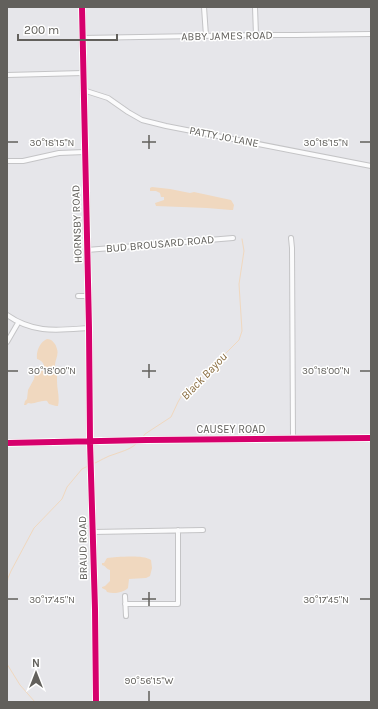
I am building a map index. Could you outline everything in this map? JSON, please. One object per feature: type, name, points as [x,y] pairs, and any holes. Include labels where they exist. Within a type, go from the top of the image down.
[{"type":"street","name":"HORNSBY ROAD","points":[[82,7],[90,441]]},
{"type":"street","points":[[204,7],[206,36]]},
{"type":"street","points":[[255,7],[256,34]]},
{"type":"street","name":"ABBY JAMES ROAD","points":[[82,38],[256,34],[371,34]]},
{"type":"street","points":[[7,75],[83,72]]},
{"type":"street","name":"PATTY JO LANE","points":[[83,90],[108,98],[142,120],[371,166]]},
{"type":"street","points":[[7,161],[23,161],[59,153],[84,152]]},
{"type":"street","name":"BUD BROUSARD ROAD","points":[[87,250],[233,238]]},
{"type":"street","points":[[291,238],[294,439]]},
{"type":"street","points":[[78,296],[88,296]]},
{"type":"street","points":[[7,315],[18,323],[43,329],[54,330],[89,328]]},
{"type":"street","points":[[7,342],[18,323]]},
{"type":"street","name":"CAUSEY ROAD","points":[[7,443],[134,440],[371,438]]},
{"type":"street","name":"BRAUD ROAD","points":[[90,441],[96,702]]},
{"type":"street","points":[[125,604],[178,604],[178,530]]},
{"type":"street","points":[[93,532],[203,530]]},
{"type":"street","points":[[125,596],[126,616]]},
{"type":"shaded area","points":[[152,187],[190,193],[194,192],[231,200],[234,205],[233,210],[156,206],[155,203],[164,200],[164,197],[161,197],[160,193],[156,191],[150,191],[150,188]]},
{"type":"shaded area","points":[[47,339],[54,342],[57,351],[55,365],[59,400],[58,406],[49,404],[47,401],[28,403],[24,405],[27,399],[28,390],[35,374],[42,371],[44,367],[41,361],[37,359],[37,353],[40,345]]},
{"type":"shaded area","points":[[107,558],[148,558],[151,560],[152,568],[150,576],[146,578],[129,579],[128,588],[121,592],[107,592],[102,587],[110,581],[110,570],[102,565],[102,563],[104,563]]},
{"type":"waterway","name":"Black Bayou","points":[[142,438],[145,434],[171,417],[182,395],[239,340],[242,331],[239,284],[244,251],[242,239]]},
{"type":"waterway","name":"Black Bayou","points":[[93,464],[124,451],[138,442]]},
{"type":"waterway","name":"Black Bayou","points":[[7,585],[11,571],[34,528],[62,499],[67,487],[82,469],[88,466]]},
{"type":"waterway","name":"Black Bayou","points":[[7,664],[20,685],[35,702]]},
{"type":"cycle path","points":[[82,7],[96,702]]},
{"type":"cycle path","points":[[7,443],[371,438]]}]
